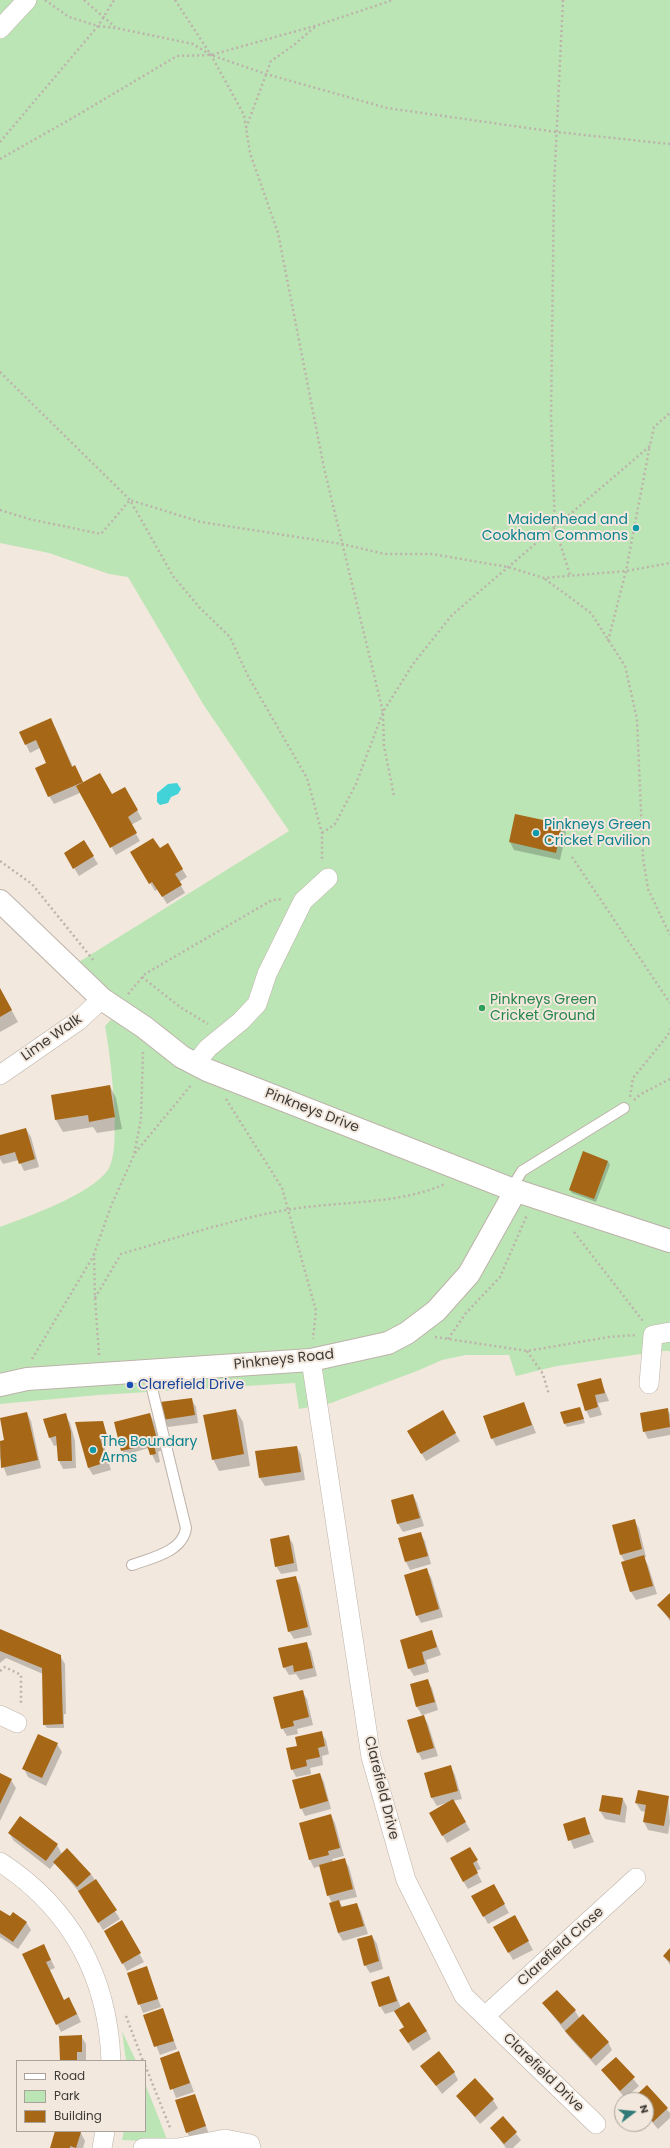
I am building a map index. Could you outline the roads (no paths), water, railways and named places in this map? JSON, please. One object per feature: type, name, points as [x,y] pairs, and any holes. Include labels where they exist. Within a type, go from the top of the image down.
[{"type":"street","points":[[0,29],[28,0]]},
{"type":"street","points":[[194,1073],[208,1048],[226,1034],[257,1004],[267,974],[304,901],[325,874]]},
{"type":"street","name":"Pinkneys Drive","points":[[0,901],[102,999],[144,1027],[182,1057],[194,1073],[207,1070],[513,1189],[670,1241]]},
{"type":"street","name":"Lime Walk","points":[[0,1075],[78,1022],[102,999]]},
{"type":"street","name":"Pinkneys Road","points":[[0,1385],[28,1379],[310,1360],[372,1348],[388,1343],[407,1332],[436,1311],[469,1274],[513,1189]]},
{"type":"street","points":[[649,1384],[661,1333]]},
{"type":"street","name":"Clarefield Drive","points":[[310,1360],[371,1757],[406,1880],[464,1996],[596,2124]]},
{"type":"street","points":[[0,1715],[17,1723]]},
{"type":"street","points":[[0,1862],[22,1876],[43,1896],[66,1923],[84,1953],[100,1988],[110,2031],[112,2060]]},
{"type":"street","name":"Clarefield Close","points":[[485,2016],[636,1878]]},
{"type":"street","points":[[102,2148],[106,2132]]},
{"type":"street","points":[[143,2148],[178,2148],[225,2138],[250,2144],[251,2148]]},
{"type":"lane","points":[[513,1189],[522,1171],[624,1108]]},
{"type":"lane","points":[[132,1565],[171,1550],[181,1542],[186,1528],[148,1372]]},
{"type":"water","points":[[177,783],[181,789],[178,794],[171,797],[168,803],[160,805],[157,802],[157,793],[168,784]]},
{"type":"place","name":"Maidenhead and Cookham Commons","points":[[636,528]]},
{"type":"place","name":"Pinkneys Green Cricket Pavilion","points":[[536,833]]},
{"type":"place","name":"Pinkneys Green Cricket Ground","points":[[482,1008]]},
{"type":"place","name":"Clarefield Drive","points":[[130,1385]]},
{"type":"place","name":"The Boundary Arms","points":[[93,1450]]}]
